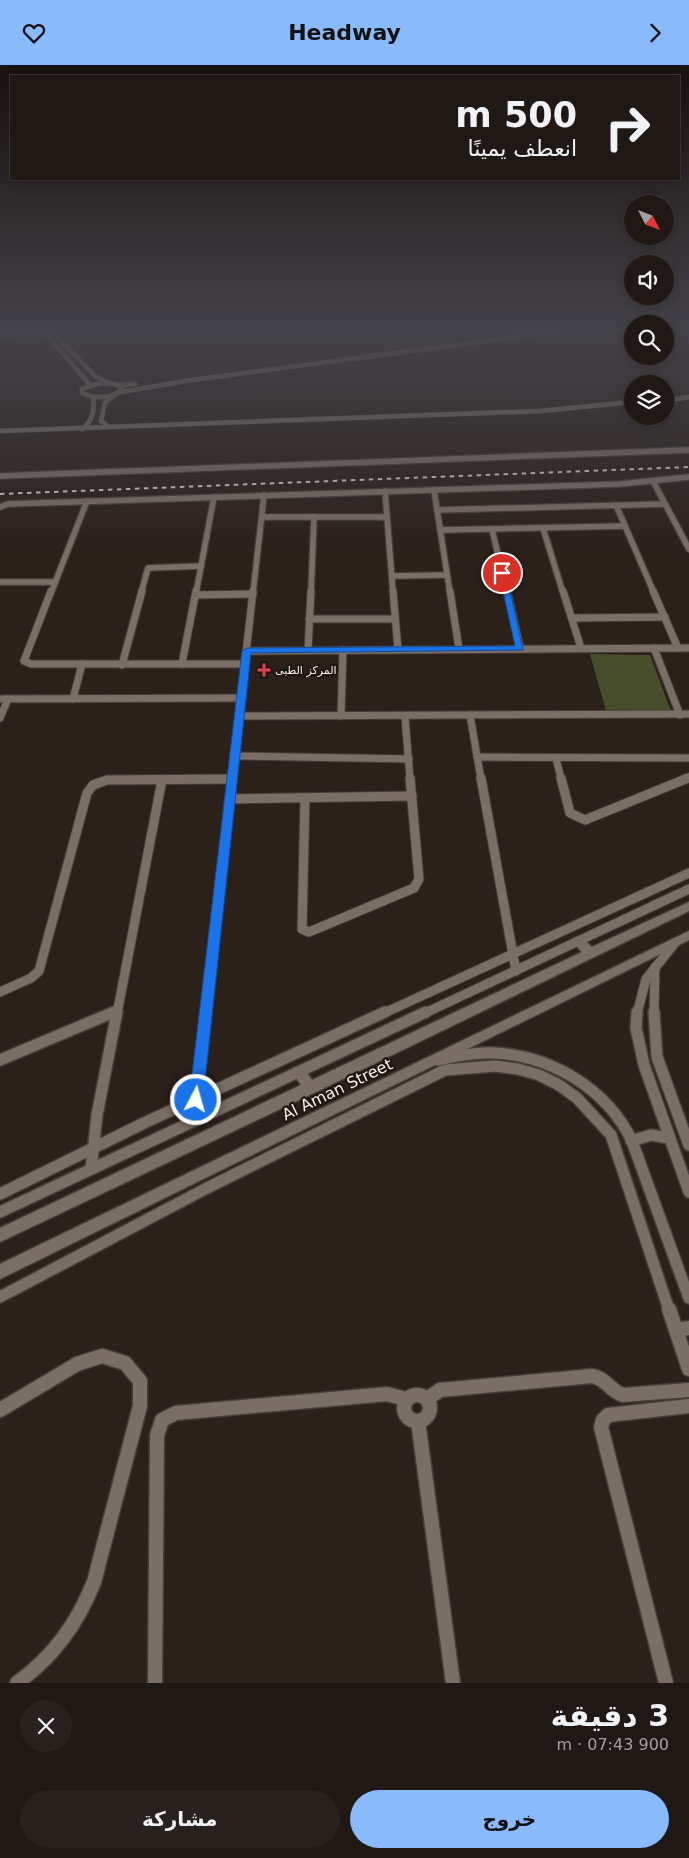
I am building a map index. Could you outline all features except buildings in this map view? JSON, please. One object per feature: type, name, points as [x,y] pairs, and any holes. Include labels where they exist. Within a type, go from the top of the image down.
[{"type":"street","points":[[81,429],[90,422],[95,403]]},
{"type":"street","points":[[106,403],[101,421],[109,427]]},
{"type":"street","points":[[570,410],[624,403]]},
{"type":"street","points":[[0,432],[176,427],[624,407]]},
{"type":"street","points":[[53,431],[109,427],[176,427]]},
{"type":"street","points":[[0,477],[689,451]]},
{"type":"street","points":[[0,507],[8,504],[434,490],[653,481],[689,477]]},
{"type":"street","points":[[653,481],[689,549]]},
{"type":"street","points":[[434,490],[459,649]]},
{"type":"street","points":[[385,491],[398,649]]},
{"type":"street","points":[[196,1100],[264,495]]},
{"type":"street","points":[[182,664],[214,497]]},
{"type":"street","points":[[87,501],[24,661],[31,664],[245,664]]},
{"type":"street","points":[[437,511],[665,504]]},
{"type":"street","points":[[616,505],[678,648]]},
{"type":"street","points":[[262,517],[387,517]]},
{"type":"street","points":[[308,650],[314,517]]},
{"type":"street","points":[[440,530],[625,526]]},
{"type":"street","points":[[543,528],[581,648]]},
{"type":"street","points":[[492,529],[520,648]]},
{"type":"street","points":[[122,665],[148,568],[201,566]]},
{"type":"street","points":[[392,575],[447,575]]},
{"type":"street","points":[[0,583],[55,582]]},
{"type":"street","points":[[196,595],[253,595]]},
{"type":"street","points":[[572,618],[665,617]]},
{"type":"street","points":[[309,619],[395,619]]},
{"type":"street","points":[[654,648],[680,715]]},
{"type":"street","points":[[247,651],[689,648]]},
{"type":"street","points":[[341,716],[343,650]]},
{"type":"street","points":[[73,699],[82,664]]},
{"type":"street","points":[[0,718],[4,699],[241,698]]},
{"type":"street","points":[[470,715],[516,971]]},
{"type":"street","points":[[239,716],[689,715]]},
{"type":"street","points":[[305,797],[305,863],[301,927],[308,932],[414,889],[419,879],[405,717]]},
{"type":"street","points":[[235,756],[409,759]]},
{"type":"street","points":[[477,757],[689,758]]},
{"type":"street","points":[[556,758],[569,811],[573,816],[581,820],[689,777]]},
{"type":"street","points":[[90,1169],[117,1011],[162,779]]},
{"type":"street","points":[[0,991],[31,978],[39,971],[89,789],[97,782],[107,780],[232,779]]},
{"type":"street","points":[[230,799],[412,796]]},
{"type":"street","points":[[0,1194],[196,1100],[689,873]]},
{"type":"street","points":[[0,1212],[689,889]]},
{"type":"street","name":"Al Aman Street","points":[[0,1235],[689,906]]},
{"type":"street","name":"Al Aman Street","points":[[0,1272],[689,935]]},
{"type":"street","points":[[578,941],[591,953]]},
{"type":"street","points":[[676,942],[655,965],[640,994],[636,1028],[644,1065],[689,1192]]},
{"type":"street","points":[[655,965],[654,1035],[657,1057],[689,1145]]},
{"type":"street","points":[[0,1060],[117,1011]]},
{"type":"street","points":[[434,1061],[475,1053],[517,1057],[549,1066],[582,1083],[601,1098],[616,1115],[631,1141],[689,1298]]},
{"type":"street","points":[[0,1297],[207,1188],[445,1070],[471,1065],[498,1065],[526,1070],[552,1080],[576,1095],[595,1113],[610,1135],[682,1329],[689,1369]]},
{"type":"street","points":[[299,1072],[311,1088]]},
{"type":"street","points":[[631,1141],[651,1135],[670,1138]]},
{"type":"street","points":[[0,1410],[77,1364],[102,1356],[125,1363],[140,1381],[140,1406],[94,1582],[84,1608],[70,1632],[52,1655],[16,1683]]},
{"type":"street","points":[[427,1399],[440,1390],[592,1376],[603,1378],[613,1391],[623,1395],[689,1390]]},
{"type":"street","points":[[154,1683],[157,1427],[162,1420],[168,1415],[176,1413],[387,1394],[406,1399],[416,1394],[427,1399],[430,1404],[428,1416],[418,1421],[412,1420],[404,1411],[406,1399]]},
{"type":"street","points":[[666,1683],[600,1427],[608,1415],[689,1406]]},
{"type":"street","points":[[418,1421],[453,1683]]},
{"type":"green space","points":[[590,654],[650,655],[671,711],[606,711]]},
{"type":"railway","points":[[0,494],[689,467]]},
{"type":"place","name":"المركز الطبى","points":[[264,670]]},
{"type":"route","points":[[196,1100],[247,651],[520,648],[502,573]]}]
